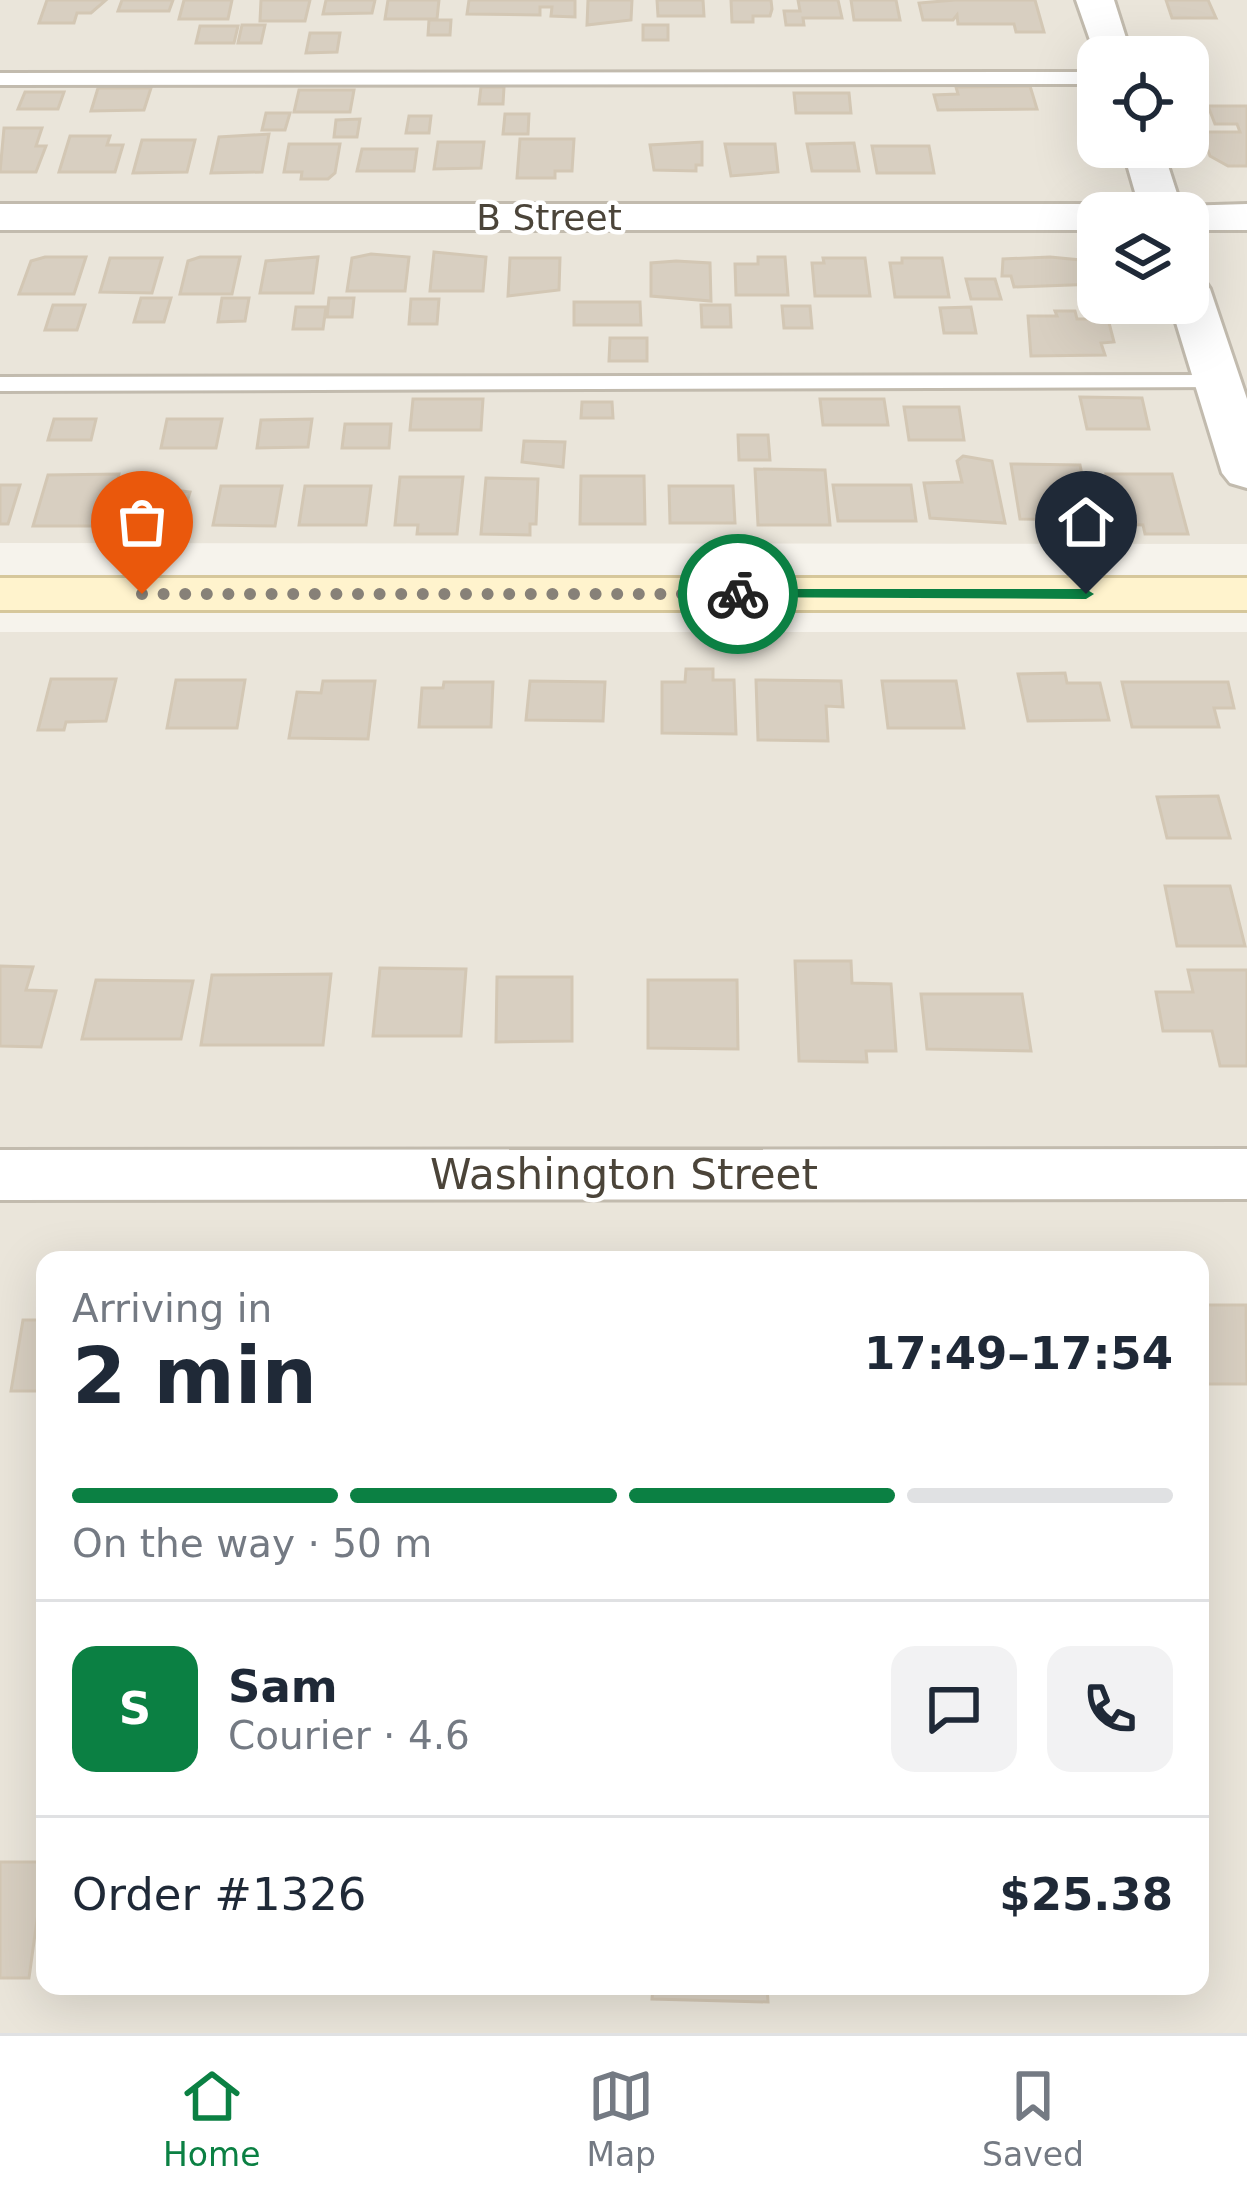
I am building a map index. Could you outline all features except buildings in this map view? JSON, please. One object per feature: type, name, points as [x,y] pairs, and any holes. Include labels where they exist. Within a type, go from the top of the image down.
[{"type":"main road","points":[[0,594],[1247,594]]},
{"type":"street","points":[[1095,0],[1106,36]]},
{"type":"street","name":"B Street","points":[[0,217],[1077,217]]},
{"type":"street","points":[[1209,217],[1247,217]]},
{"type":"street","points":[[1200,324],[1247,473]]},
{"type":"street","name":"Washington Street","points":[[0,1175],[1247,1174]]},
{"type":"lane","points":[[0,79],[1077,78]]},
{"type":"lane","points":[[0,385],[1219,382]]},
{"type":"shaded area","points":[[0,0],[1247,0],[1247,544],[0,543]]},
{"type":"shaded area","points":[[0,632],[1247,632],[1247,2033],[0,2033]]},
{"type":"way so far","points":[[142,594],[738,594]]},
{"type":"route","points":[[738,594],[1086,594]]}]
